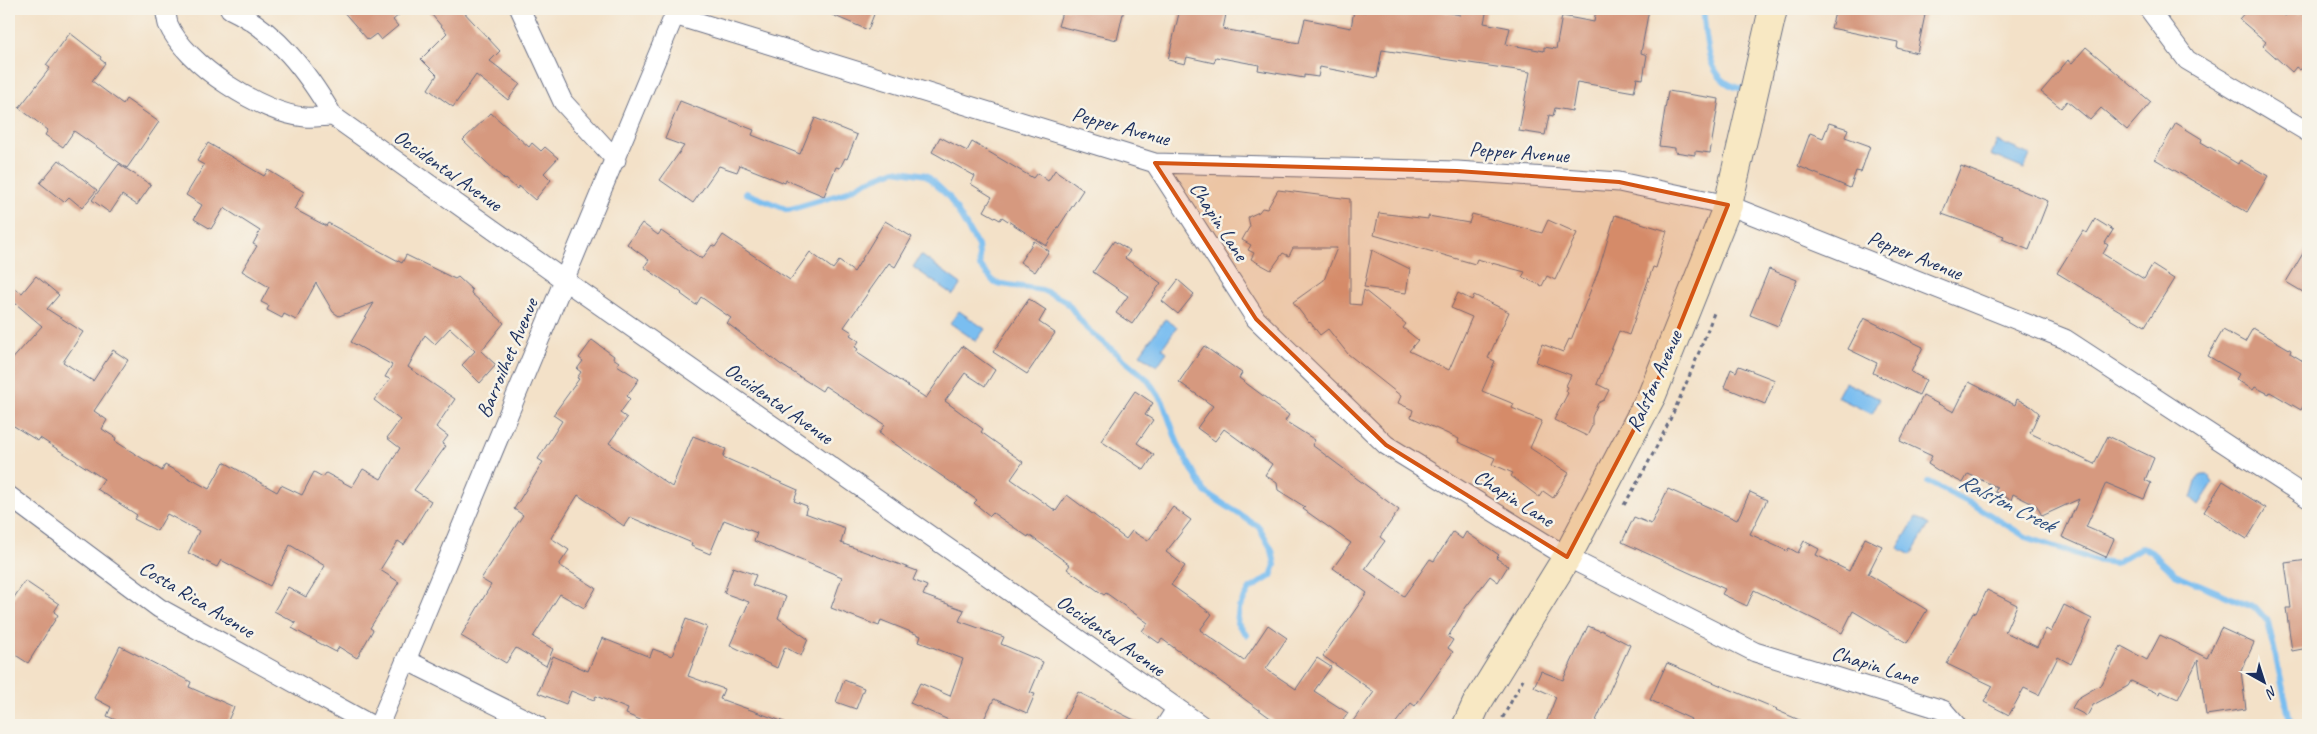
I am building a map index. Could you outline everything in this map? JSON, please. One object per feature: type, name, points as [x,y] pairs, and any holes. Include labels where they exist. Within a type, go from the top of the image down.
[{"type":"street","points":[[165,9],[168,24],[181,43],[201,66],[232,88],[282,111],[304,117],[332,116]]},
{"type":"street","name":"Occidental Avenue","points":[[230,9],[256,23],[280,42],[321,96],[332,116],[1201,725]]},
{"type":"street","points":[[520,9],[563,102],[616,160]]},
{"type":"street","name":"Ralston Avenue","points":[[1467,725],[1476,705],[1567,557],[1652,395],[1728,205],[1773,9]]},
{"type":"street","points":[[2149,9],[2187,60],[2308,132]]},
{"type":"street","name":"Barroilhet Avenue","points":[[379,725],[564,280],[616,160],[676,12]]},
{"type":"street","name":"Pepper Avenue","points":[[676,12],[1155,163],[1457,171],[1610,181],[1728,205],[2065,339],[2308,498]]},
{"type":"street","name":"Chapin Lane","points":[[1155,163],[1256,319],[1386,445],[1567,557],[1755,652],[1943,710],[1956,725]]},
{"type":"street","name":"Costa Rica Avenue","points":[[9,496],[160,608],[371,725]]},
{"type":"street","points":[[406,660],[538,725]]},
{"type":"street","points":[[1166,725],[1177,708]]},
{"type":"highlighted area","points":[[1155,163],[1457,171],[1619,182],[1728,205],[1652,395],[1567,557],[1386,445],[1256,319]]},
{"type":"water","points":[[1997,141],[2030,155],[2024,169],[1991,155]]},
{"type":"water","points":[[921,255],[961,284],[953,295],[913,267]]},
{"type":"water","points":[[959,311],[985,329],[976,341],[950,323]]},
{"type":"water","points":[[1165,319],[1177,327],[1162,348],[1167,352],[1157,366],[1140,354]]},
{"type":"water","points":[[1845,382],[1880,399],[1872,414],[1837,397]]},
{"type":"water","points":[[2202,475],[2208,475],[2213,483],[2199,505],[2191,498],[2197,478]]},
{"type":"water","points":[[1916,517],[1929,525],[1911,555],[1898,548]]},
{"type":"building","points":[[341,9],[406,9],[393,20],[398,26],[381,40],[376,34],[368,40]]},
{"type":"building","points":[[427,9],[461,9],[500,51],[490,61],[520,84],[508,100],[476,75],[453,107],[428,89],[437,75],[421,59],[447,33]]},
{"type":"building","points":[[818,9],[876,9],[868,30]]},
{"type":"building","points":[[1063,9],[1124,9],[1117,40],[1058,26]]},
{"type":"building","points":[[1180,9],[1205,9],[1226,14],[1223,29],[1299,43],[1305,19],[1351,28],[1354,10],[1365,12],[1365,9],[1429,9],[1460,15],[1462,9],[1487,9],[1484,23],[1510,28],[1506,44],[1544,51],[1544,47],[1556,49],[1562,16],[1594,22],[1596,9],[1649,9],[1641,53],[1647,55],[1643,79],[1637,78],[1634,92],[1577,82],[1572,111],[1555,108],[1553,116],[1549,115],[1545,135],[1519,131],[1530,72],[1382,50],[1377,78],[1320,67],[1318,77],[1304,75],[1304,78],[1258,70],[1259,65],[1216,57],[1214,63],[1187,57],[1185,64],[1168,60]]},
{"type":"building","points":[[1836,9],[1897,9],[1925,15],[1917,53],[1897,48],[1898,42],[1831,28]]},
{"type":"building","points":[[2248,9],[2277,9],[2285,16],[2293,10],[2298,15],[2303,9],[2308,9],[2308,61],[2300,70],[2296,67],[2292,72],[2263,46],[2266,42],[2239,19]]},
{"type":"building","points":[[70,33],[101,57],[100,59],[105,63],[92,81],[123,104],[126,99],[159,122],[127,168],[74,131],[63,147],[45,135],[48,130],[19,108],[50,68],[46,65]]},
{"type":"building","points":[[2086,47],[2151,102],[2127,130],[2101,108],[2090,120],[2067,101],[2061,108],[2041,92],[2068,60],[2072,63]]},
{"type":"building","points":[[1668,91],[1719,99],[1710,153],[1695,151],[1695,155],[1675,152],[1675,148],[1659,146]]},
{"type":"building","points":[[680,101],[754,130],[752,135],[800,154],[815,118],[857,135],[847,159],[845,158],[840,168],[836,167],[824,196],[786,180],[785,183],[740,165],[737,172],[719,166],[693,203],[660,180],[684,146],[665,139]]},
{"type":"building","points":[[491,113],[529,147],[532,143],[541,151],[545,147],[558,158],[544,173],[551,180],[535,200],[519,186],[517,189],[505,180],[463,140]]},
{"type":"building","points":[[1829,123],[1848,129],[1845,137],[1870,146],[1861,172],[1856,171],[1850,188],[1798,166],[1810,133],[1823,138]]},
{"type":"building","points":[[2176,123],[2202,139],[2201,142],[2238,164],[2240,160],[2268,176],[2247,212],[2155,159]]},
{"type":"building","points":[[940,137],[967,151],[972,142],[1033,178],[1037,173],[1048,181],[1055,170],[1083,190],[1046,246],[1002,217],[1000,220],[984,211],[992,197],[971,184],[975,176],[932,152]]},
{"type":"building","points":[[208,143],[264,176],[268,170],[304,192],[294,209],[326,226],[328,223],[402,263],[406,255],[455,279],[458,277],[472,290],[471,293],[504,323],[481,351],[496,365],[480,383],[462,365],[475,351],[450,328],[435,344],[425,335],[408,367],[455,399],[436,427],[448,436],[442,444],[446,446],[414,490],[431,501],[404,545],[398,541],[380,570],[399,582],[370,628],[373,630],[357,658],[339,647],[336,652],[292,628],[296,623],[274,611],[288,587],[306,597],[325,566],[290,545],[270,586],[221,560],[217,567],[188,553],[199,531],[167,514],[157,531],[134,519],[137,515],[97,489],[104,479],[40,438],[38,441],[9,423],[9,363],[42,326],[9,298],[9,291],[12,287],[22,293],[36,276],[59,295],[47,309],[83,332],[63,362],[93,381],[113,350],[128,360],[94,411],[107,420],[102,429],[116,438],[115,441],[162,471],[165,465],[209,489],[224,462],[277,492],[281,485],[302,495],[314,472],[323,477],[326,473],[352,487],[363,469],[381,479],[400,448],[387,438],[400,420],[374,400],[390,379],[385,377],[392,365],[351,342],[374,303],[339,316],[333,312],[316,283],[296,320],[284,314],[282,318],[267,310],[269,306],[261,302],[269,287],[242,271],[257,246],[253,244],[260,231],[224,208],[211,229],[194,219],[202,205],[186,195],[204,165],[197,161]]},
{"type":"building","points":[[59,160],[97,190],[82,208],[69,197],[64,202],[40,183]]},
{"type":"building","points":[[119,164],[151,185],[137,205],[122,195],[110,213],[92,200]]},
{"type":"building","points":[[1961,166],[2048,201],[2029,250],[2002,239],[2004,236],[1942,214]]},
{"type":"building","points":[[1278,190],[1350,199],[1350,304],[1361,305],[1364,290],[1406,324],[1403,328],[1418,340],[1409,351],[1449,370],[1472,317],[1451,308],[1458,293],[1472,300],[1474,295],[1509,312],[1488,358],[1495,361],[1482,391],[1514,404],[1512,408],[1542,421],[1530,448],[1569,473],[1553,498],[1543,491],[1539,497],[1511,476],[1513,473],[1492,464],[1495,458],[1458,442],[1459,439],[1411,417],[1413,410],[1398,403],[1401,396],[1348,354],[1328,329],[1320,335],[1309,323],[1293,302],[1324,280],[1337,248],[1293,248],[1289,256],[1283,253],[1271,270],[1251,259],[1254,253],[1248,250],[1251,245],[1242,240],[1250,226],[1248,217],[1259,212],[1262,208],[1267,209]]},
{"type":"building","points":[[1379,213],[1428,219],[1428,216],[1469,223],[1472,214],[1542,233],[1548,220],[1577,233],[1555,280],[1547,276],[1542,286],[1522,277],[1525,272],[1477,259],[1475,264],[1374,235]]},
{"type":"building","points":[[1615,215],[1667,231],[1656,268],[1653,267],[1629,335],[1619,331],[1597,384],[1609,390],[1604,400],[1598,403],[1592,417],[1592,426],[1587,436],[1554,420],[1568,393],[1566,391],[1568,387],[1566,386],[1571,375],[1536,362],[1542,344],[1563,352],[1569,339],[1571,340],[1599,269]]},
{"type":"building","points":[[2095,219],[2113,230],[2105,243],[2108,245],[2103,254],[2144,279],[2152,265],[2174,279],[2145,326],[2057,273],[2083,231],[2087,233]]},
{"type":"building","points":[[885,221],[912,237],[895,267],[889,263],[844,327],[852,332],[850,335],[859,341],[855,347],[858,349],[856,352],[926,398],[962,346],[995,370],[985,386],[965,373],[945,401],[983,429],[981,432],[1023,462],[1011,479],[1056,511],[1067,495],[1126,539],[1132,531],[1148,541],[1173,507],[1191,520],[1166,552],[1185,566],[1171,585],[1212,614],[1200,630],[1244,661],[1268,625],[1287,638],[1266,669],[1296,689],[1317,658],[1331,667],[1314,691],[1348,713],[1340,725],[1280,725],[1162,639],[1159,643],[1142,631],[1148,623],[1106,593],[1104,595],[1067,569],[1070,565],[1029,535],[1028,537],[993,513],[990,516],[974,503],[977,500],[879,433],[885,425],[825,386],[822,391],[780,364],[727,323],[731,318],[701,297],[696,305],[644,267],[649,260],[627,244],[642,223],[658,235],[661,231],[702,259],[712,245],[715,247],[723,235],[790,280],[810,252],[833,269],[839,261],[854,272]]},
{"type":"building","points":[[1034,241],[1049,251],[1035,272],[1020,262]]},
{"type":"building","points":[[1114,241],[1130,251],[1125,258],[1161,283],[1132,324],[1116,313],[1128,296],[1093,272]]},
{"type":"building","points":[[2308,245],[2308,295],[2286,282]]},
{"type":"building","points":[[1372,250],[1410,269],[1406,293],[1364,287]]},
{"type":"building","points":[[1769,269],[1797,280],[1778,326],[1750,315]]},
{"type":"building","points":[[1178,280],[1194,294],[1178,314],[1162,301]]},
{"type":"building","points":[[1029,299],[1046,310],[1039,322],[1055,333],[1027,374],[993,352]]},
{"type":"building","points":[[1864,318],[1923,347],[1911,372],[1926,380],[1919,395],[1873,373],[1877,363],[1848,349]]},
{"type":"building","points":[[2253,328],[2291,350],[2290,353],[2308,364],[2308,397],[2301,410],[2270,392],[2269,394],[2255,387],[2253,390],[2236,379],[2239,374],[2208,356],[2223,330],[2245,342]]},
{"type":"building","points":[[592,340],[614,356],[613,358],[619,362],[617,365],[639,379],[627,396],[630,399],[620,413],[627,418],[609,443],[672,487],[693,436],[726,449],[723,457],[798,490],[794,501],[807,506],[805,513],[845,528],[841,543],[917,571],[913,580],[927,586],[923,595],[964,610],[959,621],[1004,637],[1001,644],[1043,662],[1030,693],[1035,694],[1027,713],[994,699],[981,725],[960,725],[910,703],[920,683],[950,696],[963,659],[919,642],[921,636],[881,620],[879,626],[831,608],[842,577],[754,541],[757,533],[724,520],[710,554],[691,546],[692,543],[630,517],[624,526],[578,495],[551,538],[569,550],[559,565],[596,588],[584,608],[560,594],[533,637],[553,649],[546,666],[516,648],[506,663],[461,636],[491,585],[481,579],[523,515],[514,509],[543,462],[538,459],[562,421],[553,415],[579,379],[577,378],[581,372],[577,369],[583,361],[579,358]]},
{"type":"building","points":[[1204,346],[1242,373],[1239,378],[1289,415],[1285,421],[1315,440],[1312,445],[1399,510],[1380,537],[1385,541],[1365,569],[1404,596],[1430,559],[1434,561],[1453,532],[1462,539],[1466,532],[1499,555],[1496,558],[1508,566],[1498,582],[1490,576],[1466,607],[1448,637],[1453,640],[1448,648],[1453,652],[1415,706],[1411,703],[1394,725],[1350,725],[1374,692],[1323,656],[1367,593],[1333,568],[1351,543],[1303,509],[1305,507],[1278,490],[1277,483],[1265,475],[1272,464],[1224,429],[1215,441],[1197,428],[1213,406],[1179,382]]},
{"type":"building","points":[[1739,366],[1775,380],[1765,404],[1724,387],[1731,369],[1736,372]]},
{"type":"building","points":[[1969,382],[2015,405],[2017,399],[2032,407],[2039,413],[2030,433],[2094,464],[2108,436],[2154,458],[2145,480],[2151,483],[2144,499],[2106,483],[2086,527],[2114,539],[2106,557],[2062,537],[2079,499],[2042,516],[2037,506],[2013,494],[2011,500],[1995,492],[1997,487],[1968,474],[1963,483],[1939,471],[1928,464],[1932,456],[1900,441],[1923,396],[1954,412]]},
{"type":"building","points":[[1135,391],[1153,403],[1145,415],[1153,420],[1137,443],[1154,455],[1144,470],[1101,441]]},
{"type":"building","points":[[2223,481],[2266,508],[2247,539],[2204,512]]},
{"type":"building","points":[[1668,489],[1737,520],[1750,492],[1767,500],[1750,534],[1787,551],[1789,548],[1798,553],[1804,541],[1819,549],[1816,555],[1849,571],[1865,538],[1882,546],[1868,574],[1927,610],[1907,643],[1853,611],[1842,633],[1754,590],[1747,606],[1722,594],[1725,589],[1622,542],[1634,517],[1651,524]]},
{"type":"building","points":[[2308,560],[2308,648],[2292,651],[2286,608],[2291,608],[2285,563]]},
{"type":"building","points":[[733,567],[756,575],[752,585],[786,597],[778,618],[808,639],[801,656],[785,647],[777,668],[730,645],[749,602],[724,593]]},
{"type":"building","points":[[25,581],[59,604],[54,612],[58,615],[28,663],[9,651],[9,605]]},
{"type":"building","points":[[1987,590],[2017,605],[2005,632],[2037,647],[2046,629],[2051,632],[2064,605],[2092,619],[2071,664],[2058,657],[2039,695],[2024,688],[2009,715],[1984,702],[1993,686],[1947,664],[1973,612],[1976,613]]},
{"type":"building","points":[[686,619],[707,627],[688,676],[724,689],[720,699],[787,723],[786,725],[652,725],[626,714],[628,709],[596,696],[594,700],[571,691],[566,704],[538,693],[553,656],[588,671],[602,638],[650,657],[653,649],[672,656]]},
{"type":"building","points":[[1588,626],[1601,630],[1630,645],[1594,725],[1545,725],[1556,697],[1534,687],[1541,671],[1563,680]]},
{"type":"building","points":[[2221,628],[2254,643],[2241,671],[2246,709],[2206,715],[2198,660],[2178,699],[2160,691],[2159,694],[2131,681],[2128,686],[2093,705],[2087,716],[2072,708],[2078,698],[2102,684],[2121,646],[2147,660],[2160,635],[2207,658]]},
{"type":"building","points":[[120,646],[191,682],[189,687],[234,707],[226,725],[126,725],[107,716],[111,707],[94,698]]},
{"type":"building","points":[[1667,663],[1811,725],[1688,725],[1691,719],[1650,700]]},
{"type":"building","points":[[844,680],[864,688],[856,709],[836,702]]},
{"type":"building","points":[[1078,692],[1144,725],[1061,725]]},
{"type":"waterway","name":"Ralston Creek","points":[[1703,9],[1708,47],[1715,71],[1723,80],[1733,86],[1746,89]]},
{"type":"waterway","points":[[746,193],[788,210],[842,194],[867,181],[895,170],[926,175],[949,197],[978,246],[980,266],[995,283],[1042,290],[1066,301],[1087,329],[1147,379],[1163,402],[1179,447],[1205,492],[1259,527],[1272,550],[1275,565],[1271,576],[1250,589],[1239,608],[1237,623],[1247,635]]},
{"type":"waterway","name":"Ralston Creek","points":[[1928,482],[1974,505],[2026,537],[2094,560],[2115,563],[2142,547],[2151,552],[2175,574],[2257,609],[2268,622],[2291,725]]}]
